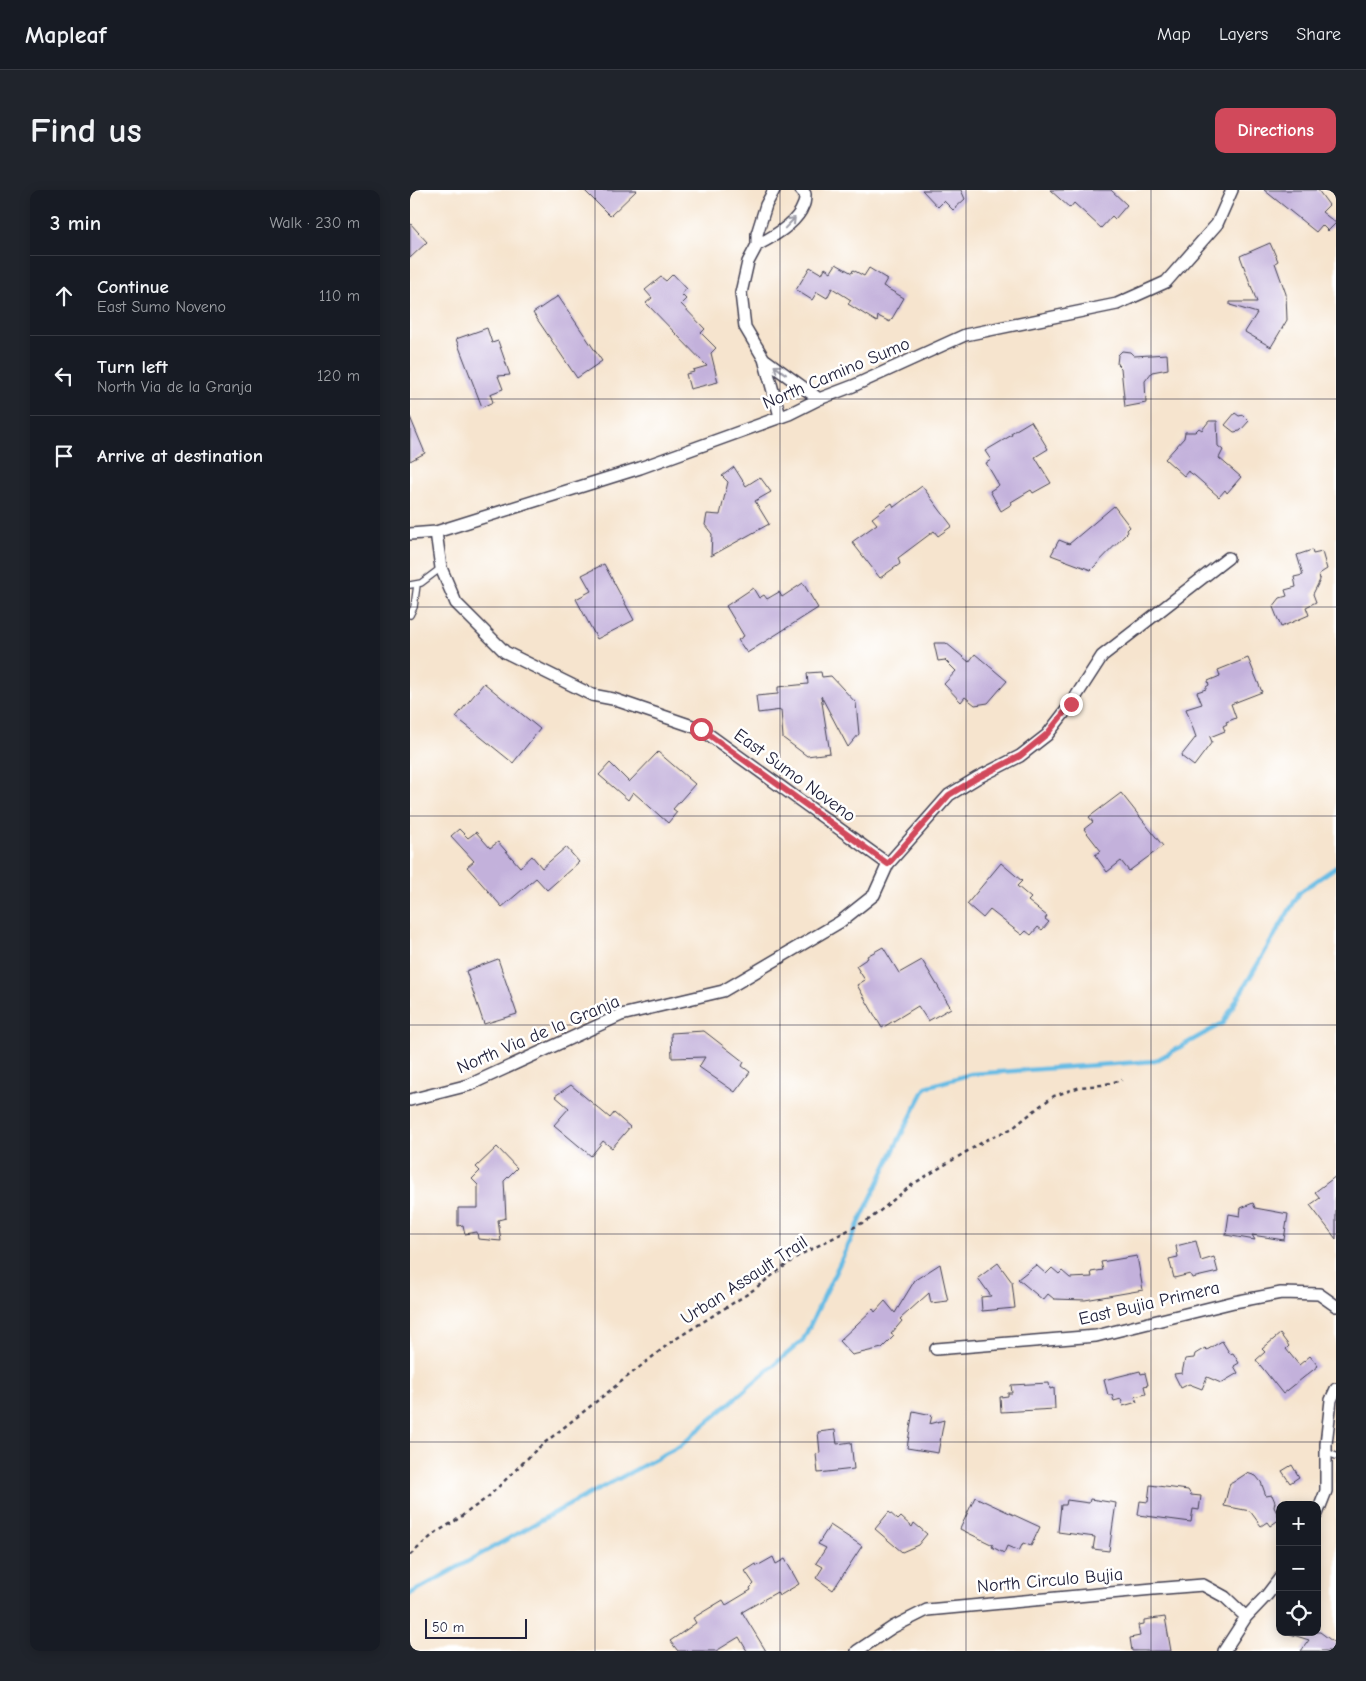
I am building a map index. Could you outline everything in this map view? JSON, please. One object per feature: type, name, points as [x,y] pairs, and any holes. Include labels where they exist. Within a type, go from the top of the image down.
[{"type":"street","points":[[774,190],[766,204],[757,234],[757,244],[748,262],[742,294],[745,327],[764,359],[780,416]]},
{"type":"street","points":[[757,244],[776,236],[790,224],[803,207],[805,194],[801,190]]},
{"type":"street","name":"North Camino Sumo","points":[[410,534],[436,532],[640,468],[792,412],[965,335],[1117,304],[1166,282],[1217,224],[1232,190]]},
{"type":"street","points":[[764,359],[819,399]]},
{"type":"street","name":"East Sumo Noveno","points":[[436,532],[441,568],[456,603],[505,652],[592,694],[613,699],[701,729],[888,864]]},
{"type":"street","name":"North Via de la Granja","points":[[410,1100],[469,1085],[621,1016],[723,991],[846,917],[874,895],[888,864],[949,795],[1020,756],[1047,734],[1071,704],[1102,656],[1228,558]]},
{"type":"street","name":"East Bujia Primera","points":[[936,1349],[1096,1336],[1234,1302],[1281,1293],[1319,1294],[1336,1306]]},
{"type":"street","points":[[1321,1504],[1326,1492],[1331,1454],[1331,1400],[1336,1390]]},
{"type":"street","points":[[1224,1651],[1246,1617],[1276,1583]]},
{"type":"street","name":"North Circulo Bujia","points":[[857,1651],[893,1627],[927,1610],[1153,1589],[1203,1585],[1225,1597],[1246,1617]]},
{"type":"lane","points":[[410,615],[414,607],[413,585],[422,583],[441,568]]},
{"type":"path","name":"Urban Assault Trail","points":[[410,1555],[435,1532],[455,1522],[488,1497],[538,1448],[671,1342],[749,1293],[798,1256],[870,1219],[913,1184],[986,1140],[1013,1128],[1054,1096],[1080,1087],[1102,1085],[1122,1080]]},
{"type":"building","points":[[584,190],[637,190],[610,216]]},
{"type":"building","points":[[922,190],[961,190],[965,199],[953,210],[944,201],[938,207]]},
{"type":"building","points":[[1050,190],[1111,190],[1127,205],[1115,219],[1112,216],[1101,228],[1074,203],[1070,208]]},
{"type":"building","points":[[1264,190],[1318,190],[1329,205],[1322,212],[1336,223],[1328,231],[1322,225],[1316,232]]},
{"type":"building","points":[[410,223],[427,242],[410,258]]},
{"type":"building","points":[[1270,243],[1278,261],[1275,263],[1286,294],[1287,320],[1271,347],[1245,332],[1257,313],[1230,305],[1230,302],[1257,302],[1240,256]]},
{"type":"building","points":[[836,264],[852,273],[853,270],[864,276],[869,268],[887,279],[883,286],[904,298],[890,322],[878,316],[877,322],[848,304],[851,300],[832,288],[827,298],[817,292],[812,300],[796,290],[810,267],[822,274],[825,268],[831,272]]},
{"type":"building","points":[[673,274],[687,289],[681,294],[686,299],[681,304],[705,329],[701,333],[716,348],[711,353],[718,382],[690,389],[686,374],[707,366],[646,303],[652,298],[645,290],[661,277],[666,281]]},
{"type":"building","points":[[558,296],[602,361],[577,378],[533,313]]},
{"type":"building","points":[[487,328],[492,343],[498,341],[510,375],[498,376],[503,389],[490,394],[493,402],[482,407],[456,339]]},
{"type":"building","points":[[1122,351],[1130,352],[1134,356],[1167,354],[1168,369],[1152,372],[1145,381],[1146,403],[1125,407],[1121,368],[1117,364],[1118,355]]},
{"type":"building","points":[[1235,413],[1239,416],[1243,415],[1249,421],[1240,431],[1234,432],[1225,425]]},
{"type":"building","points":[[410,417],[425,453],[410,461]]},
{"type":"building","points":[[1031,421],[1048,449],[1035,457],[1051,483],[1033,493],[1031,490],[1011,502],[1012,504],[1001,511],[990,491],[999,485],[986,463],[991,460],[985,451]]},
{"type":"building","points":[[1209,421],[1217,421],[1218,446],[1223,450],[1219,458],[1241,477],[1227,493],[1225,490],[1219,497],[1188,471],[1184,476],[1165,459],[1184,438],[1185,432],[1195,432],[1199,428],[1202,430]]},
{"type":"building","points":[[734,467],[746,486],[760,477],[771,492],[755,501],[769,524],[711,556],[712,534],[705,525],[707,514],[720,515],[728,482],[722,476]]},
{"type":"building","points":[[922,486],[952,526],[938,536],[934,531],[898,558],[900,564],[880,578],[852,542],[877,524],[872,518],[892,503],[894,507]]},
{"type":"building","points":[[1114,506],[1130,527],[1127,530],[1128,532],[1091,570],[1051,555],[1059,540],[1069,544]]},
{"type":"building","points":[[1312,550],[1313,554],[1322,552],[1327,569],[1319,574],[1320,580],[1313,594],[1316,602],[1306,607],[1309,615],[1281,627],[1273,607],[1280,598],[1287,596],[1285,590],[1296,587],[1294,577],[1303,575],[1297,555]]},
{"type":"building","points":[[604,564],[634,620],[597,639],[576,599],[591,591],[582,575]]},
{"type":"building","points":[[803,583],[818,608],[747,653],[738,640],[744,636],[726,606],[753,588],[759,598],[764,595],[767,599],[779,592],[782,597]]},
{"type":"building","points":[[934,643],[946,643],[969,662],[975,654],[1007,681],[988,703],[975,705],[965,697],[961,702],[944,684],[956,671],[945,660],[938,661]]},
{"type":"building","points":[[1248,658],[1262,692],[1231,704],[1236,718],[1226,722],[1227,724],[1223,726],[1225,731],[1210,737],[1212,742],[1194,766],[1181,756],[1196,737],[1186,709],[1202,704],[1197,692],[1206,689],[1209,685],[1208,681],[1220,676],[1218,670]]},
{"type":"building","points":[[821,672],[822,677],[831,676],[856,703],[859,734],[848,747],[821,696],[830,753],[807,756],[783,738],[781,710],[758,713],[756,696],[778,694],[778,687],[808,684],[807,673]]},
{"type":"building","points":[[484,683],[540,729],[513,763],[456,717]]},
{"type":"building","points":[[658,752],[695,784],[673,809],[677,812],[668,823],[633,792],[628,800],[599,775],[610,763],[629,782]]},
{"type":"building","points":[[1121,793],[1163,846],[1129,871],[1121,861],[1107,872],[1095,855],[1101,851],[1084,829],[1093,822],[1089,817]]},
{"type":"building","points":[[459,829],[468,838],[476,832],[490,848],[498,842],[520,867],[532,856],[542,868],[566,847],[579,862],[547,890],[536,878],[502,907],[467,867],[474,861],[451,836]]},
{"type":"building","points":[[1001,863],[1022,881],[1017,886],[1031,898],[1028,901],[1047,916],[1045,919],[1049,922],[1042,930],[1038,927],[1031,935],[1026,931],[1022,935],[990,910],[983,918],[967,904]]},
{"type":"building","points":[[883,947],[899,973],[922,960],[951,1008],[928,1021],[918,1006],[882,1028],[857,985],[865,980],[856,966],[868,958],[867,956]]},
{"type":"building","points":[[498,959],[517,1014],[484,1024],[466,971]]},
{"type":"building","points":[[704,1031],[744,1062],[742,1066],[750,1072],[735,1092],[699,1067],[705,1057],[672,1058],[671,1033]]},
{"type":"building","points":[[571,1085],[610,1118],[614,1113],[630,1127],[612,1148],[603,1141],[591,1156],[554,1125],[569,1108],[555,1096]]},
{"type":"building","points":[[497,1147],[517,1168],[504,1181],[506,1218],[498,1220],[501,1241],[478,1239],[477,1232],[465,1234],[463,1225],[458,1226],[458,1208],[478,1208],[478,1185],[472,1179],[480,1171],[476,1167]]},
{"type":"building","points":[[1336,1176],[1336,1239],[1310,1205],[1320,1198],[1315,1192]]},
{"type":"building","points":[[1253,1203],[1255,1208],[1288,1214],[1284,1240],[1252,1235],[1255,1240],[1226,1235],[1229,1214],[1240,1216],[1241,1208]]},
{"type":"building","points":[[1196,1241],[1201,1261],[1214,1257],[1218,1272],[1192,1278],[1190,1274],[1174,1278],[1169,1259],[1178,1257],[1176,1246]]},
{"type":"building","points":[[1137,1256],[1143,1290],[1085,1300],[1054,1299],[1048,1294],[1043,1300],[1018,1279],[1036,1265],[1046,1274],[1052,1268],[1059,1274],[1062,1271],[1070,1278],[1092,1277],[1091,1272],[1103,1270],[1101,1262]]},
{"type":"building","points":[[998,1263],[1012,1282],[1015,1308],[982,1311],[981,1297],[991,1296],[978,1278]]},
{"type":"building","points":[[940,1264],[948,1301],[931,1303],[929,1293],[900,1319],[902,1321],[891,1334],[894,1336],[882,1348],[852,1355],[839,1341],[873,1309],[875,1312],[885,1301],[895,1313],[915,1280]]},
{"type":"building","points":[[1280,1334],[1289,1346],[1286,1349],[1299,1365],[1310,1356],[1318,1366],[1283,1394],[1256,1360],[1265,1352],[1262,1349]]},
{"type":"building","points":[[1222,1341],[1230,1354],[1233,1353],[1239,1363],[1234,1366],[1238,1373],[1221,1383],[1207,1377],[1202,1389],[1189,1384],[1181,1388],[1174,1374],[1182,1373],[1185,1359],[1194,1358],[1195,1354],[1205,1348],[1207,1350]]},
{"type":"building","points":[[1140,1371],[1141,1374],[1145,1373],[1148,1385],[1144,1386],[1146,1394],[1135,1397],[1137,1402],[1123,1406],[1121,1399],[1114,1401],[1112,1395],[1108,1395],[1104,1380]]},
{"type":"building","points":[[1049,1383],[1050,1389],[1054,1388],[1055,1409],[1001,1412],[1000,1397],[1008,1396],[1008,1393],[1012,1393],[1011,1385]]},
{"type":"building","points":[[913,1411],[932,1415],[930,1424],[944,1420],[938,1453],[907,1448]]},
{"type":"building","points":[[835,1430],[837,1444],[851,1442],[854,1469],[818,1473],[816,1454],[820,1453],[818,1432]]},
{"type":"building","points":[[1292,1465],[1299,1477],[1290,1483],[1282,1471]]},
{"type":"building","points":[[1247,1473],[1256,1476],[1261,1482],[1266,1496],[1272,1495],[1275,1502],[1276,1522],[1270,1526],[1267,1522],[1261,1526],[1250,1511],[1224,1506],[1230,1483]]},
{"type":"building","points":[[1150,1485],[1188,1490],[1191,1495],[1201,1496],[1199,1510],[1193,1509],[1191,1522],[1138,1515],[1140,1501],[1148,1502]]},
{"type":"building","points":[[975,1497],[1040,1527],[1031,1546],[1023,1543],[1019,1551],[1007,1546],[1004,1553],[992,1547],[993,1545],[960,1529]]},
{"type":"building","points":[[1090,1499],[1116,1503],[1109,1551],[1093,1549],[1095,1537],[1058,1532],[1061,1505],[1066,1505],[1067,1500],[1089,1503]]},
{"type":"building","points":[[889,1512],[898,1520],[901,1517],[912,1527],[914,1523],[927,1534],[918,1545],[902,1552],[875,1529]]},
{"type":"building","points":[[830,1525],[862,1546],[833,1590],[816,1578],[823,1567],[816,1563],[826,1548],[818,1544]]},
{"type":"building","points":[[773,1557],[776,1564],[785,1559],[799,1584],[779,1596],[777,1592],[742,1612],[766,1651],[747,1651],[739,1637],[716,1651],[678,1651],[670,1641],[696,1623],[693,1618],[723,1600],[726,1605],[751,1590],[750,1588],[754,1584],[745,1571]]},
{"type":"building","points":[[1165,1617],[1171,1651],[1132,1651],[1130,1638],[1140,1636],[1138,1625],[1144,1624],[1144,1620]]},
{"type":"building","points":[[1321,1633],[1336,1644],[1336,1651],[1301,1651],[1309,1640],[1296,1636],[1321,1636]]},
{"type":"waterway","points":[[410,1594],[552,1514],[680,1446],[803,1340],[926,1087],[971,1074],[1155,1061],[1223,1023],[1300,892],[1336,867]]},
{"type":"route","points":[[701,729],[888,864],[949,795],[1020,756],[1047,734],[1071,704]]}]
